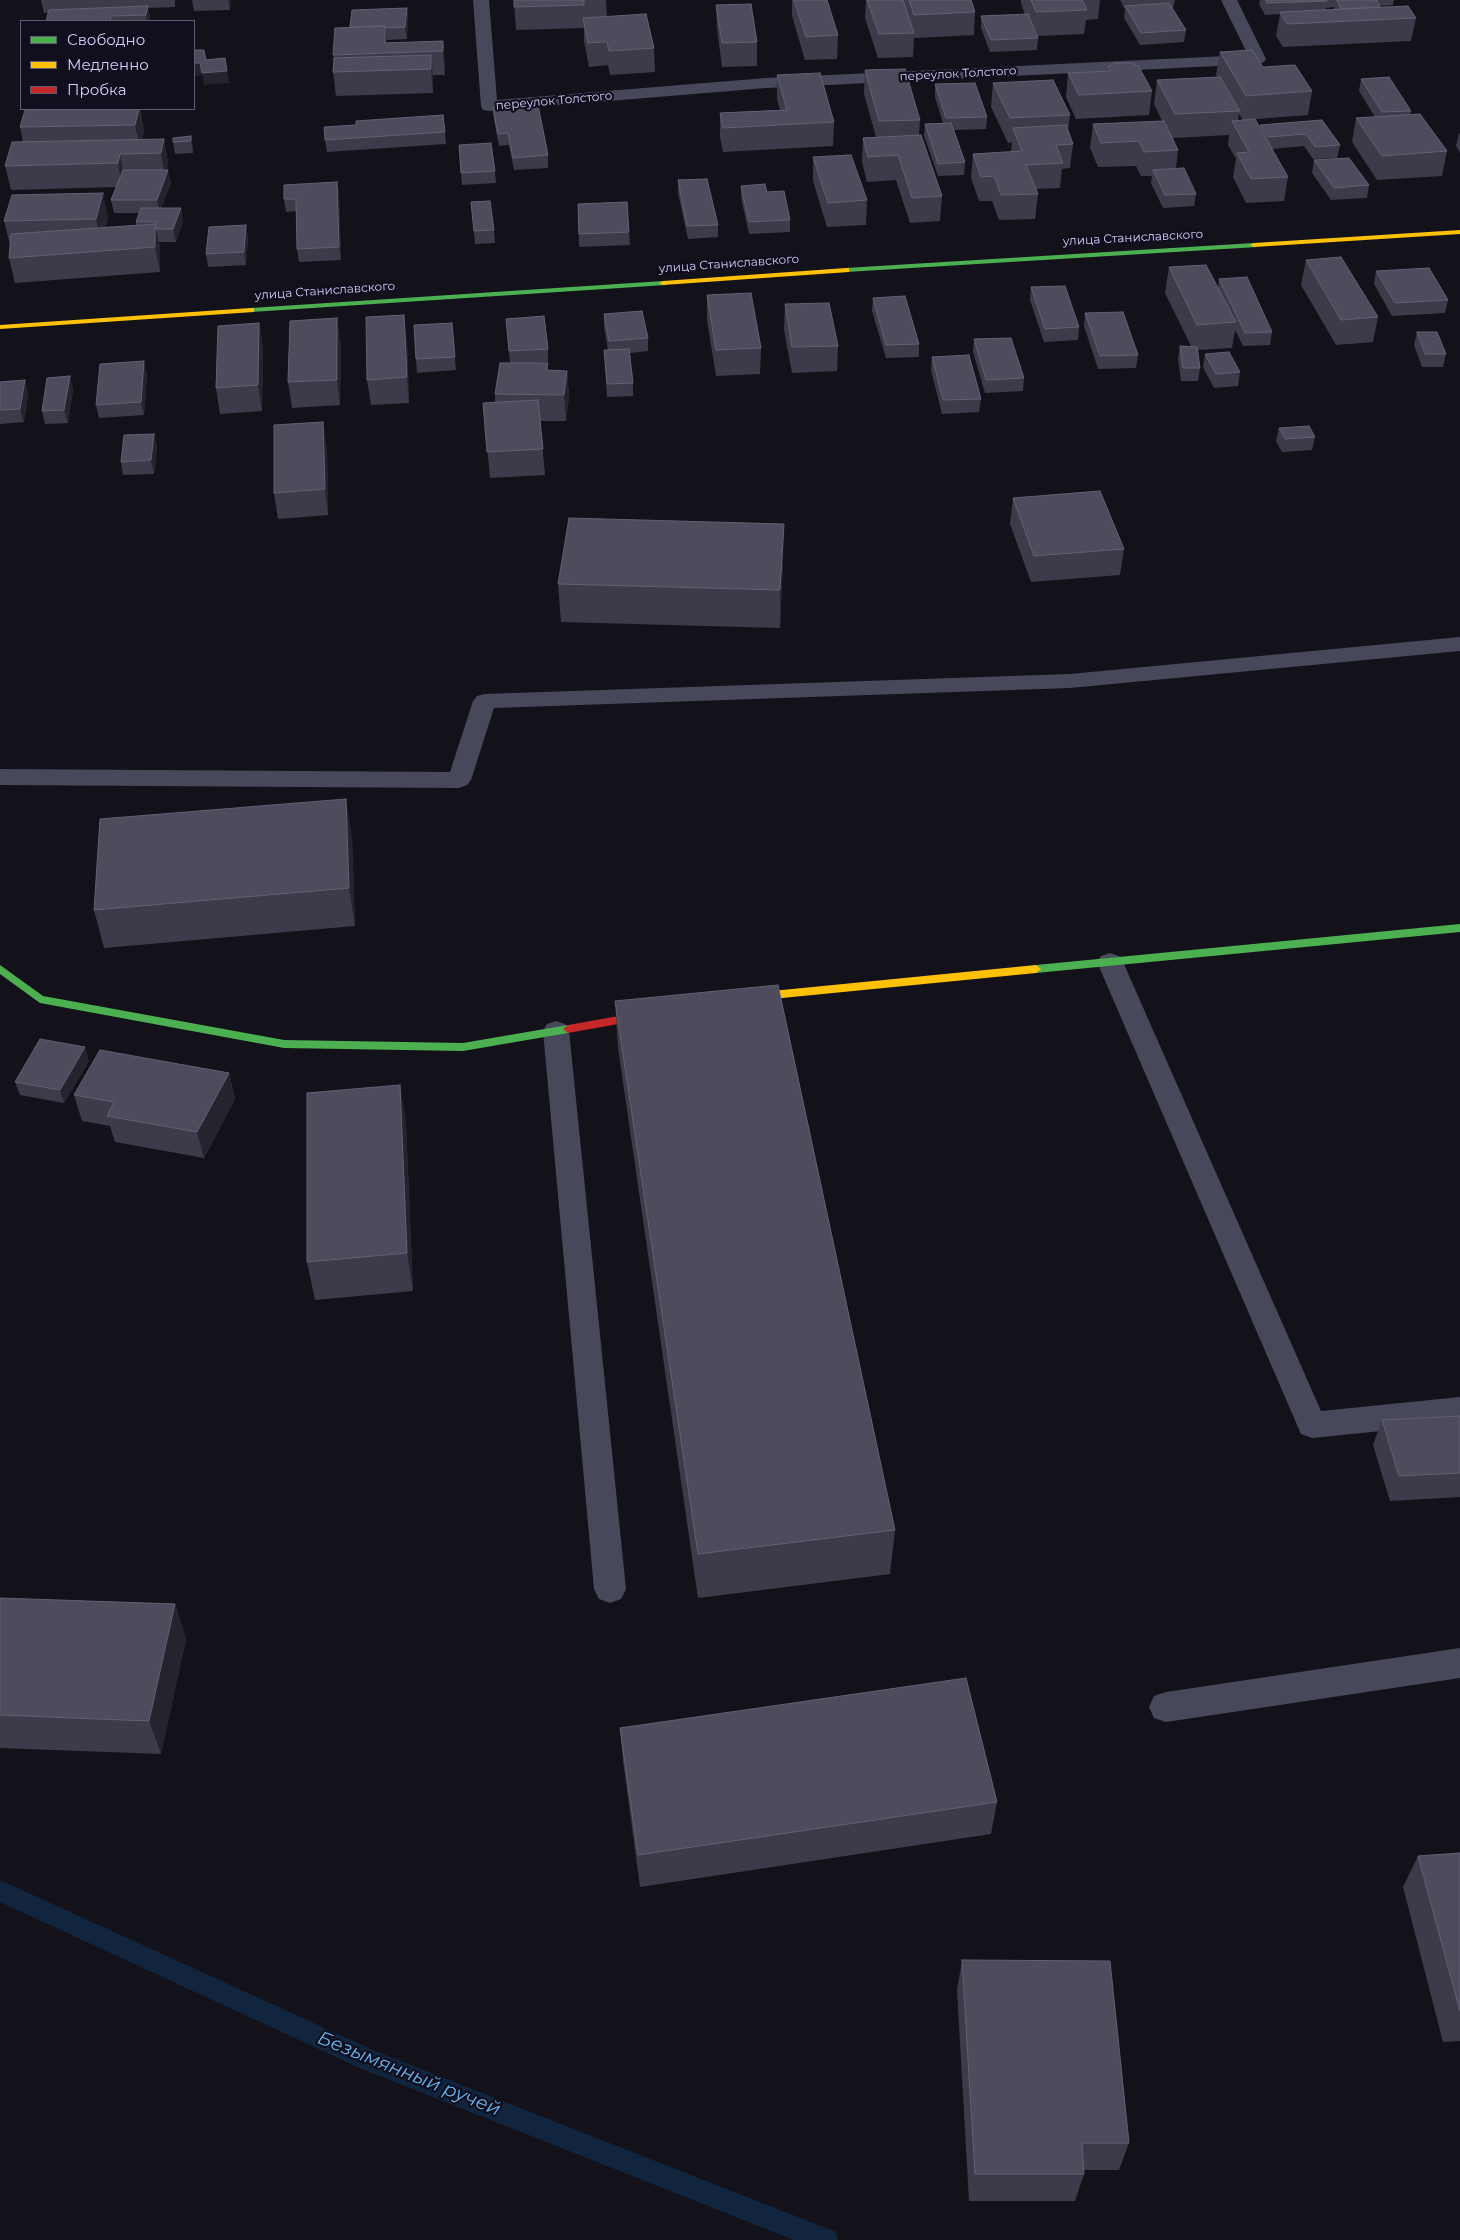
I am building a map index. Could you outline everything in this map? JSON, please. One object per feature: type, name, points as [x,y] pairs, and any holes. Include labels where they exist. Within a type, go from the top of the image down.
[{"type":"street","name":"переулок Толстого","points":[[481,0],[488,106],[766,83],[1258,60],[1229,0]]},
{"type":"street","name":"улица Станиславского","points":[[0,327],[927,265],[1460,232]]},
{"type":"street","points":[[0,777],[459,780],[485,701],[1070,681],[1460,644]]},
{"type":"street","points":[[732,1001],[772,995],[1460,928]]},
{"type":"street","points":[[1110,962],[1312,1425],[1460,1410]]},
{"type":"street","points":[[0,969],[40,999],[284,1044],[463,1046],[664,1013]]},
{"type":"street","points":[[556,1031],[610,1589]]},
{"type":"street","points":[[1166,1707],[1460,1663]]},
{"type":"building","points":[[514,0],[584,0],[584,5],[514,7]]},
{"type":"building","points":[[794,0],[827,0],[838,35],[806,37]]},
{"type":"building","points":[[867,0],[903,0],[914,33],[879,34]]},
{"type":"building","points":[[909,0],[971,0],[975,12],[914,15]]},
{"type":"building","points":[[1031,0],[1082,0],[1087,10],[1036,12]]},
{"type":"building","points":[[1266,0],[1327,0],[1327,1],[1267,3]]},
{"type":"building","points":[[1337,0],[1377,0],[1380,7],[1341,9]]},
{"type":"building","points":[[1169,3],[1186,30],[1141,33],[1125,6]]},
{"type":"building","points":[[751,4],[757,42],[722,43],[716,5]]},
{"type":"building","points":[[148,6],[146,15],[111,16],[110,20],[46,20],[49,10]]},
{"type":"building","points":[[1408,6],[1416,18],[1287,24],[1280,12]]},
{"type":"building","points":[[407,8],[405,27],[350,27],[352,10]]},
{"type":"building","points":[[646,14],[654,48],[609,51],[607,42],[588,43],[583,18]]},
{"type":"building","points":[[1028,14],[1038,38],[991,40],[981,16]]},
{"type":"building","points":[[385,26],[385,43],[443,41],[443,51],[333,55],[335,28]]},
{"type":"building","points":[[195,50],[204,50],[206,60],[225,58],[227,71],[202,73],[200,63],[195,63]]},
{"type":"building","points":[[1252,50],[1263,67],[1295,65],[1312,91],[1246,96],[1220,52]]},
{"type":"building","points":[[431,55],[431,69],[333,72],[334,58]]},
{"type":"building","points":[[1115,63],[1132,63],[1139,67],[1152,91],[1079,95],[1068,73],[1110,71],[1108,67]]},
{"type":"building","points":[[905,69],[920,120],[879,121],[865,70]]},
{"type":"building","points":[[820,73],[834,122],[723,128],[720,113],[787,110],[777,75]]},
{"type":"building","points":[[1220,77],[1240,111],[1175,114],[1157,80]]},
{"type":"building","points":[[1389,77],[1411,111],[1382,112],[1361,79]]},
{"type":"building","points":[[1053,80],[1070,115],[1010,118],[993,83]]},
{"type":"building","points":[[975,83],[987,117],[946,118],[935,84]]},
{"type":"building","points":[[538,105],[548,155],[513,158],[508,133],[498,134],[493,108]]},
{"type":"building","points":[[25,110],[139,110],[135,125],[20,127]]},
{"type":"building","points":[[1420,114],[1447,151],[1382,156],[1356,118]]},
{"type":"building","points":[[443,115],[445,132],[325,140],[324,127],[356,125],[356,121]]},
{"type":"building","points":[[1255,119],[1288,177],[1251,179],[1237,153],[1249,152],[1232,121]]},
{"type":"building","points":[[1322,120],[1340,145],[1315,147],[1306,134],[1268,137],[1260,125]]},
{"type":"building","points":[[1164,121],[1178,150],[1144,152],[1139,141],[1101,143],[1093,124]]},
{"type":"building","points":[[951,123],[965,162],[938,164],[925,124]]},
{"type":"building","points":[[1066,125],[1073,144],[1056,145],[1063,163],[1026,165],[1038,194],[1001,195],[994,176],[981,177],[973,154],[1022,151],[1013,128]]},
{"type":"building","points":[[921,135],[942,196],[912,198],[898,155],[868,157],[863,138]]},
{"type":"building","points":[[191,136],[191,141],[173,142],[173,138]]},
{"type":"building","points":[[164,139],[161,153],[120,154],[118,163],[5,166],[12,142]]},
{"type":"building","points":[[491,143],[495,171],[461,173],[459,145]]},
{"type":"building","points":[[851,155],[867,200],[828,203],[813,157]]},
{"type":"building","points":[[1349,158],[1369,185],[1334,188],[1314,160]]},
{"type":"building","points":[[1184,168],[1196,194],[1165,195],[1153,170]]},
{"type":"building","points":[[123,170],[168,170],[157,200],[111,200]]},
{"type":"building","points":[[707,179],[718,225],[687,226],[678,180]]},
{"type":"building","points":[[337,182],[339,247],[297,249],[296,199],[284,199],[284,185]]},
{"type":"building","points":[[765,184],[767,192],[784,191],[790,220],[749,222],[741,186]]},
{"type":"building","points":[[103,193],[96,219],[4,221],[12,195]]},
{"type":"building","points":[[490,201],[494,230],[474,231],[471,202]]},
{"type":"building","points":[[627,202],[629,232],[579,234],[578,204]]},
{"type":"building","points":[[141,208],[181,208],[173,229],[156,229],[157,222],[136,222]]},
{"type":"building","points":[[155,224],[155,247],[9,258],[11,234]]},
{"type":"building","points":[[246,225],[244,252],[206,254],[209,227]]},
{"type":"building","points":[[1341,257],[1378,317],[1341,320],[1306,260]]},
{"type":"building","points":[[1206,265],[1236,322],[1197,325],[1169,267]]},
{"type":"building","points":[[1429,268],[1448,300],[1395,303],[1376,271]]},
{"type":"building","points":[[1247,277],[1272,332],[1245,333],[1219,279]]},
{"type":"building","points":[[1065,286],[1079,327],[1045,329],[1031,287]]},
{"type":"building","points":[[751,293],[761,348],[716,350],[707,295]]},
{"type":"building","points":[[905,296],[919,344],[886,345],[873,298]]},
{"type":"building","points":[[829,303],[838,346],[792,347],[785,304]]},
{"type":"building","points":[[642,311],[648,338],[609,341],[604,314]]},
{"type":"building","points":[[1123,312],[1138,355],[1100,356],[1085,313]]},
{"type":"building","points":[[404,315],[407,377],[367,380],[366,317]]},
{"type":"building","points":[[544,316],[548,349],[509,351],[506,319]]},
{"type":"building","points":[[337,318],[337,380],[288,382],[290,321]]},
{"type":"building","points":[[259,323],[258,385],[216,388],[218,326]]},
{"type":"building","points":[[452,323],[455,357],[416,359],[414,325]]},
{"type":"building","points":[[1417,332],[1437,332],[1446,354],[1425,354]]},
{"type":"building","points":[[1011,338],[1024,378],[986,380],[974,339]]},
{"type":"building","points":[[1180,346],[1197,347],[1200,368],[1183,368]]},
{"type":"building","points":[[629,349],[633,383],[607,384],[604,350]]},
{"type":"building","points":[[1229,352],[1240,372],[1216,374],[1205,354]]},
{"type":"building","points":[[969,355],[981,399],[943,400],[932,357]]},
{"type":"building","points":[[144,361],[141,402],[96,405],[100,364]]},
{"type":"building","points":[[500,363],[548,363],[546,370],[567,371],[564,395],[495,394]]},
{"type":"building","points":[[70,376],[64,410],[42,411],[47,378]]},
{"type":"building","points":[[25,380],[20,409],[0,410],[0,382]]},
{"type":"building","points":[[538,400],[543,449],[487,452],[483,403]]},
{"type":"building","points":[[323,422],[325,489],[274,493],[274,425]]},
{"type":"building","points":[[1309,426],[1315,437],[1285,439],[1279,428]]},
{"type":"building","points":[[154,434],[151,460],[121,462],[124,435]]},
{"type":"building","points":[[1100,491],[1124,549],[1034,556],[1013,498]]},
{"type":"building","points":[[569,518],[784,524],[780,590],[558,584]]},
{"type":"building","points":[[346,799],[349,888],[94,910],[100,819]]},
{"type":"building","points":[[778,985],[895,1530],[698,1554],[615,1001]]},
{"type":"building","points":[[40,1039],[85,1047],[60,1090],[15,1082]]},
{"type":"building","points":[[100,1050],[229,1073],[197,1132],[107,1116],[114,1102],[74,1095]]},
{"type":"building","points":[[400,1085],[407,1253],[307,1262],[307,1093]]},
{"type":"building","points":[[1460,1416],[1460,1473],[1399,1476],[1382,1420]]},
{"type":"building","points":[[0,1598],[175,1604],[149,1721],[0,1715]]},
{"type":"building","points":[[966,1678],[997,1802],[638,1855],[620,1728]]},
{"type":"building","points":[[1460,1853],[1460,2011],[1418,1856]]},
{"type":"building","points":[[962,1960],[1110,1961],[1129,2143],[1082,2143],[1084,2174],[975,2174]]},
{"type":"waterway","name":"Безымянный ручей","points":[[0,1891],[370,2061],[826,2240]]},
{"type":"traffic: fast","points":[[846,270],[1254,245]]},
{"type":"traffic: fast","points":[[251,310],[663,283]]},
{"type":"traffic: fast","points":[[1036,969],[1460,928]]},
{"type":"traffic: fast","points":[[0,969],[40,999],[284,1044],[463,1047],[568,1029]]},
{"type":"traffic: slow","points":[[1254,245],[1460,232]]},
{"type":"traffic: slow","points":[[663,283],[846,270]]},
{"type":"traffic: slow","points":[[0,327],[251,310]]},
{"type":"traffic: slow","points":[[743,1000],[772,995],[1036,969]]},
{"type":"traffic: jam","points":[[568,1029],[653,1014]]}]
